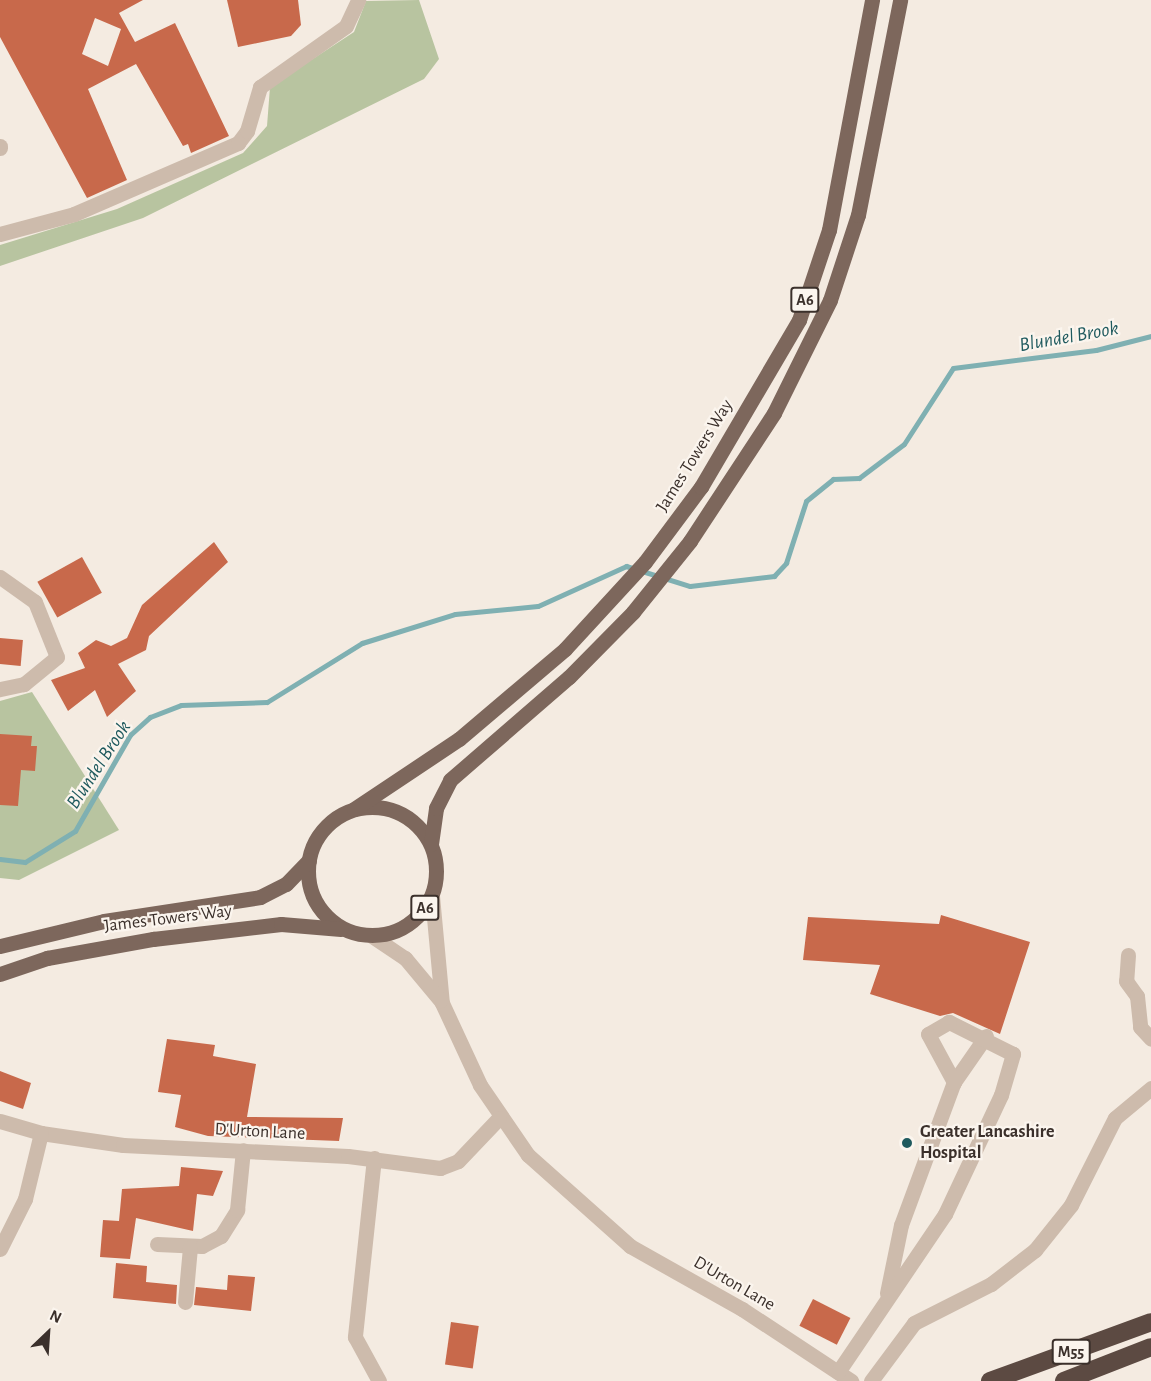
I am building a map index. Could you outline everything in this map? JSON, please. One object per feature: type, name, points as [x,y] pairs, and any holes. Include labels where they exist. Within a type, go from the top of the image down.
[{"type":"highway","name":"M55","points":[[990,1381],[1151,1322]]},
{"type":"highway","name":"M55","points":[[1064,1381],[1151,1347]]},
{"type":"main road","name":"James Towers Way","points":[[354,809],[459,739],[597,618],[645,562],[701,487],[799,320],[829,230],[872,0]]},
{"type":"main road","name":"A6","points":[[372,936],[408,925],[432,896],[437,870],[431,844],[436,808],[450,780],[569,676],[633,612],[684,549],[774,412],[830,300],[858,216],[900,0]]},
{"type":"main road","points":[[354,809],[381,808],[407,817],[431,844]]},
{"type":"main road","name":"A6","points":[[309,860],[324,828],[354,809]]},
{"type":"main road","name":"James Towers Way","points":[[0,946],[104,921],[260,897],[286,884],[309,860]]},
{"type":"main road","points":[[309,860],[315,901],[344,929],[372,936]]},
{"type":"main road","name":"James Towers Way","points":[[0,974],[68,954],[153,939],[281,924],[344,929]]},
{"type":"street","points":[[0,234],[74,214],[238,143],[247,131],[260,87],[346,26],[358,0]]},
{"type":"street","points":[[0,577],[35,602],[51,631],[57,657],[24,684],[0,689]]},
{"type":"street","name":"D'Urton Lane","points":[[432,896],[442,1003]]},
{"type":"street","name":"D'Urton Lane","points":[[372,936],[405,958],[442,1003],[498,1118],[547,1176],[618,1238],[850,1381]]},
{"type":"street","points":[[1128,955],[1126,981],[1137,996],[1140,1027],[1151,1039]]},
{"type":"street","points":[[838,1372],[945,1214],[1001,1095],[1013,1054],[986,1036],[949,1022],[928,1034],[954,1082]]},
{"type":"street","points":[[885,1302],[901,1225],[954,1082],[986,1036]]},
{"type":"street","points":[[871,1381],[914,1323],[991,1284],[1035,1250],[1071,1205],[1115,1118],[1151,1088]]},
{"type":"street","name":"D'Urton Lane","points":[[0,1120],[41,1133],[123,1145],[374,1158],[450,1166],[498,1118]]},
{"type":"street","points":[[0,1249],[25,1199],[41,1133]]},
{"type":"street","points":[[157,1244],[190,1247],[213,1242],[233,1220],[243,1150]]},
{"type":"street","points":[[374,1158],[355,1337],[379,1381]]},
{"type":"street","points":[[184,1302],[190,1247]]},
{"type":"green space","points":[[419,0],[439,59],[424,79],[143,218],[0,266],[0,245],[117,209],[243,153],[267,126],[270,87],[354,32],[366,1]]},
{"type":"green space","points":[[32,692],[119,830],[19,880],[0,878],[0,701]]},
{"type":"building","points":[[0,0],[143,0],[119,13],[135,42],[175,23],[229,136],[191,153],[188,144],[183,146],[136,64],[88,89],[127,180],[87,198],[0,37]],"holes":[[[95,18],[121,29],[108,66],[82,54]]]},
{"type":"building","points":[[227,0],[298,0],[301,25],[291,36],[238,47]]},
{"type":"building","points":[[214,542],[228,562],[149,636],[146,650],[118,664],[136,691],[107,717],[95,690],[68,711],[51,680],[85,668],[78,653],[96,640],[111,646],[127,638],[142,605]]},
{"type":"building","points":[[82,557],[102,593],[57,618],[37,582]]},
{"type":"building","points":[[0,638],[23,640],[21,666],[0,664]]},
{"type":"building","points":[[0,734],[32,736],[31,746],[37,746],[35,771],[21,770],[18,806],[0,805]]},
{"type":"building","points":[[941,915],[1030,942],[1000,1034],[953,1013],[940,1016],[870,994],[880,965],[803,960],[808,917],[939,924]]},
{"type":"building","points":[[167,1039],[215,1045],[213,1056],[256,1064],[247,1117],[343,1118],[339,1141],[208,1136],[175,1127],[181,1095],[158,1092]]},
{"type":"building","points":[[0,1071],[31,1083],[23,1109],[0,1101]]},
{"type":"building","points":[[181,1167],[223,1171],[213,1196],[197,1194],[193,1231],[136,1218],[130,1259],[100,1257],[103,1220],[119,1221],[122,1189],[179,1186]]},
{"type":"building","points":[[116,1263],[147,1266],[146,1282],[177,1285],[176,1304],[113,1298]]},
{"type":"building","points":[[228,1275],[255,1277],[251,1311],[194,1305],[196,1287],[227,1290]]},
{"type":"building","points":[[813,1299],[850,1318],[837,1345],[799,1326]]},
{"type":"building","points":[[451,1322],[479,1326],[473,1368],[445,1365]]},
{"type":"waterway","name":"Blundel Brook","points":[[0,859],[25,862],[75,831],[130,735],[150,717],[181,705],[267,702],[362,643],[455,614],[538,606],[626,566],[690,586],[774,576],[786,563],[806,501],[833,479],[859,478],[904,444],[953,368],[1096,350],[1151,336]]},
{"type":"place","name":"Greater Lancashire Hospital","points":[[907,1143]]}]
